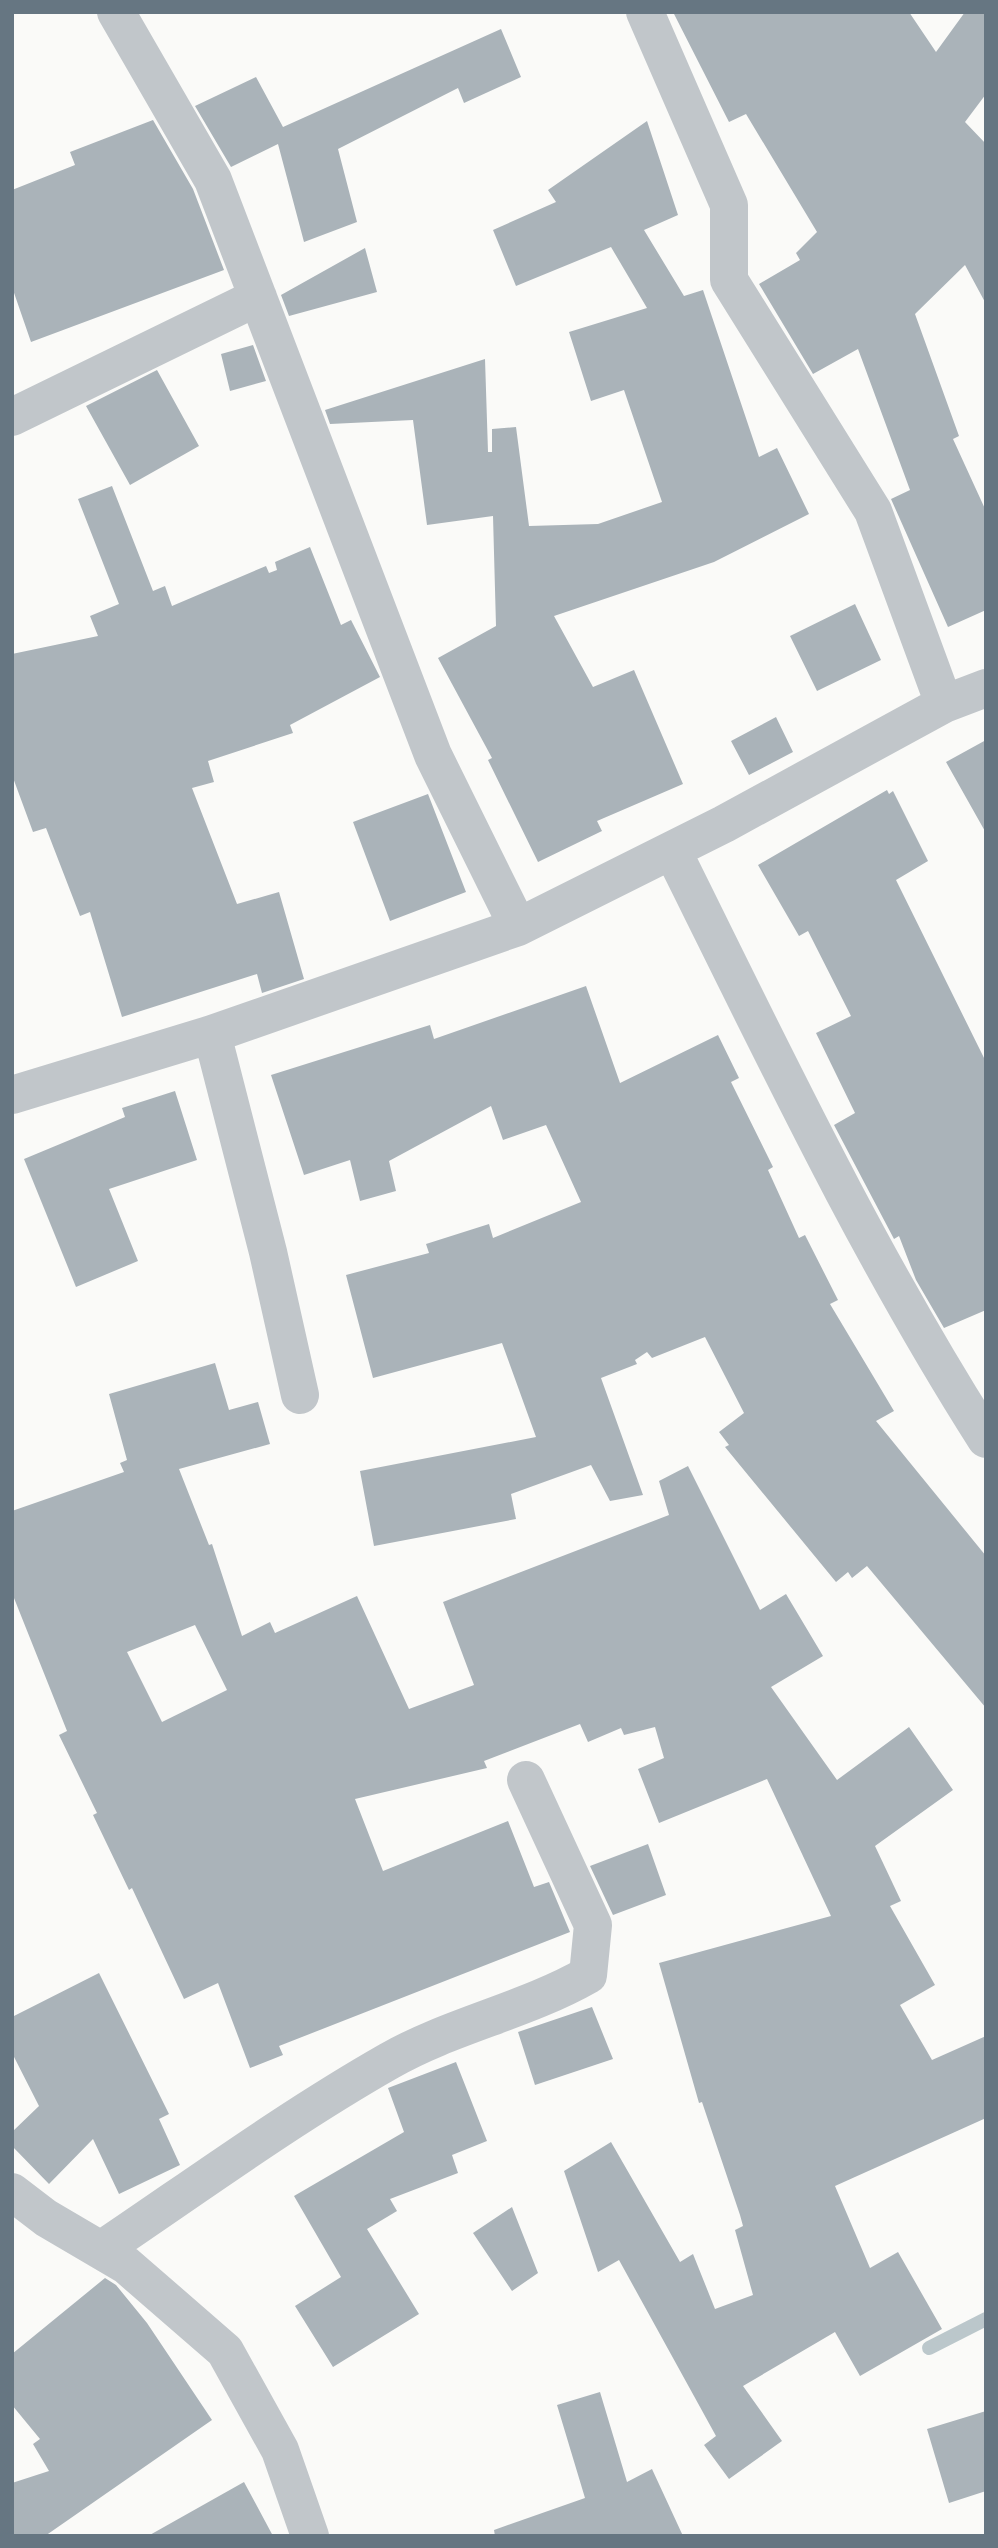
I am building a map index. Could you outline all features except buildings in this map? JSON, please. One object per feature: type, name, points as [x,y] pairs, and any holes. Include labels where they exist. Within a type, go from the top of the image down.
[{"type":"street","points":[[116,12],[213,180],[433,755],[518,927]]},
{"type":"street","points":[[645,12],[729,205],[729,280],[873,511],[944,704]]},
{"type":"street","points":[[12,416],[258,297]]},
{"type":"street","points":[[12,1095],[212,1034],[518,927],[672,850],[944,704],[986,688]]},
{"type":"street","points":[[672,850],[866,1237],[944,1373],[986,1439]]},
{"type":"street","points":[[212,1034],[268,1252],[300,1395]]},
{"type":"street","points":[[101,2250],[270,2136],[391,2060],[496,2013],[554,1994],[588,1975],[593,1925],[526,1780]]},
{"type":"street","points":[[12,2192],[46,2218],[126,2266],[225,2351],[280,2450],[310,2536]]},
{"type":"waterway","points":[[929,2348],[986,2319]]}]
